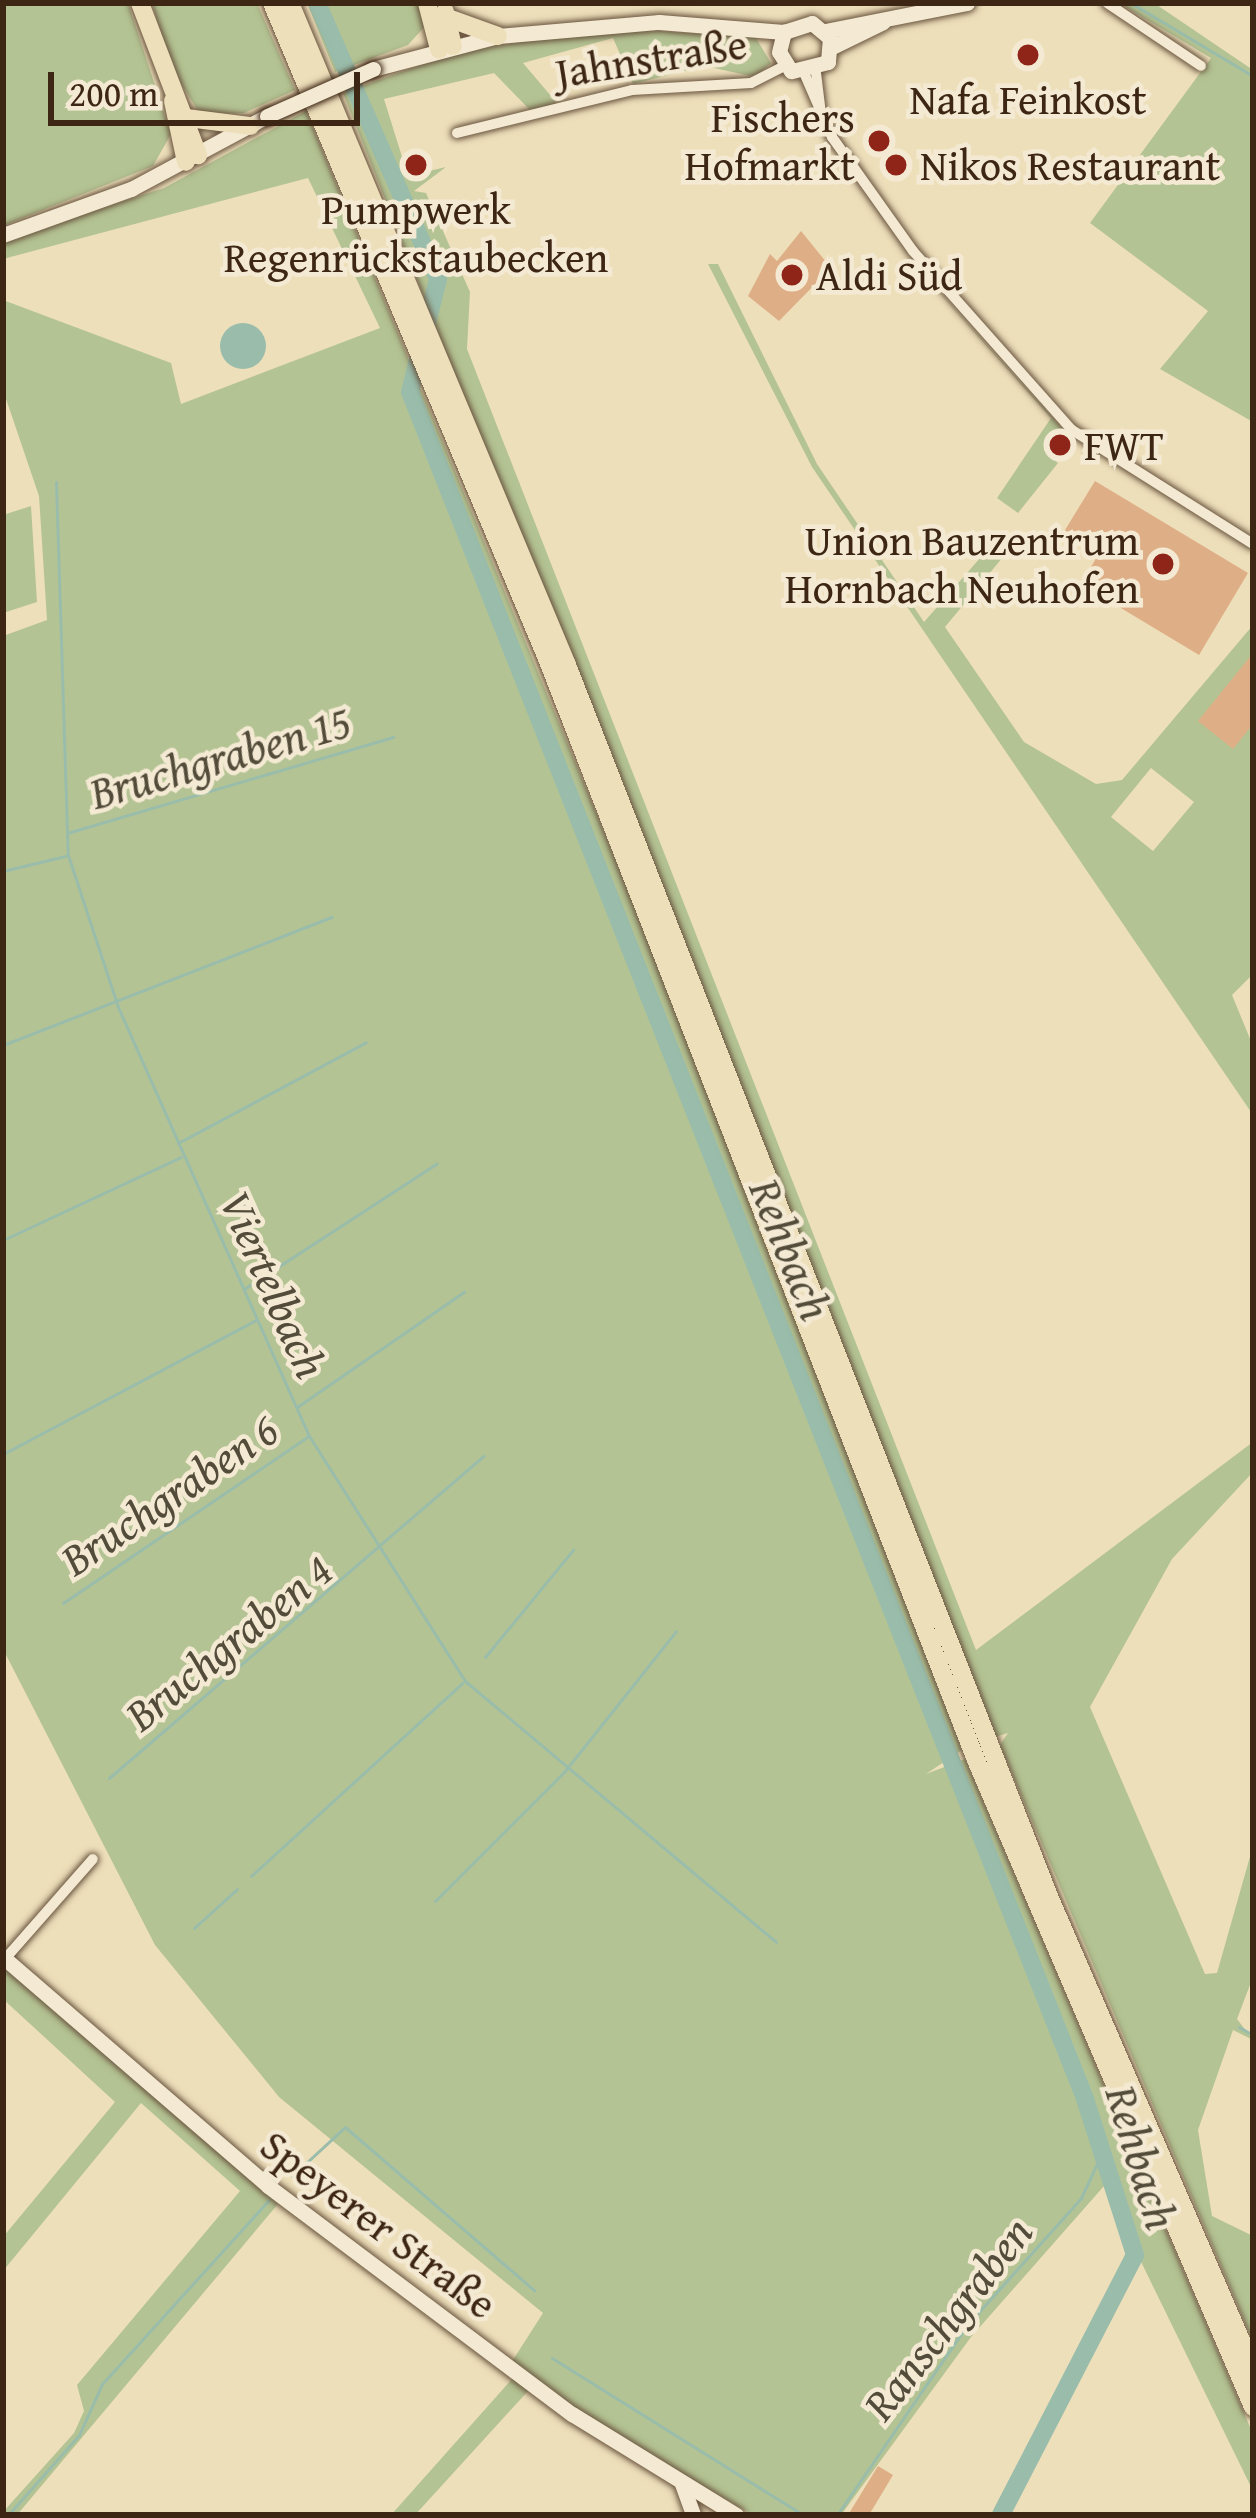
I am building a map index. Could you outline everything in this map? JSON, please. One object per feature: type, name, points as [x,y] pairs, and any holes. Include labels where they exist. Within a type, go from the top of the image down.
[{"type":"highway","points":[[140,3],[192,159]]},
{"type":"highway","points":[[272,3],[425,338],[1051,1901],[1253,2368]]},
{"type":"highway","points":[[290,3],[425,315],[426,361],[976,1760],[1253,2407]]},
{"type":"highway","points":[[427,3],[446,47]]},
{"type":"highway","points":[[446,47],[443,10],[498,36]]},
{"type":"highway","points":[[173,101],[187,118],[192,159]]},
{"type":"highway","points":[[187,118],[258,121]]},
{"type":"street","points":[[967,3],[828,39],[811,74],[820,109],[913,251],[1072,430],[1253,544]]},
{"type":"street","points":[[1107,3],[1201,66]]},
{"type":"street","points":[[3,235],[192,159],[258,121],[373,69],[446,47],[622,22],[748,28],[782,39]]},
{"type":"street","points":[[782,39],[804,22],[828,39]]},
{"type":"street","points":[[782,39],[785,65],[811,74]]},
{"type":"street","name":"Jahnstraße","points":[[458,133],[632,89],[751,83],[785,65]]},
{"type":"street","points":[[4,1958],[93,1859]]},
{"type":"street","name":"Speyerer Straße","points":[[4,1958],[268,2186],[572,2414],[681,2482],[713,2509],[736,2515]]},
{"type":"street","points":[[681,2482],[693,2515]]},
{"type":"shaded area","points":[[3,3],[128,3],[171,134],[153,166],[3,226]]},
{"type":"shaded area","points":[[152,3],[257,3],[295,90],[244,113],[200,114],[169,64]]},
{"type":"shaded area","points":[[307,3],[424,3],[427,24],[408,45],[335,72]]},
{"type":"shaded area","points":[[1119,3],[1154,3],[1253,70],[1253,422],[1160,369],[1208,311],[1090,223],[1211,58]]},
{"type":"shaded area","points":[[604,27],[756,38],[771,63],[755,77],[705,66],[633,84],[613,38],[523,63],[557,103],[530,110],[494,73],[384,99],[408,176],[446,167],[414,191],[426,193],[470,292],[467,349],[976,1650],[1253,1442],[1253,1472],[1172,1559],[1090,1707],[1205,1974],[1217,1973],[1253,1846],[1253,1977],[1237,2019],[1253,2040],[1233,2030],[1198,2130],[1212,2216],[1253,2236],[1253,2341],[1000,1745],[1008,1733],[995,1737],[343,93],[451,54]]},
{"type":"shaded area","points":[[306,111],[619,868],[962,1750],[926,1774],[965,1759],[1253,2434],[1253,2491],[1104,2186],[971,2337],[841,2515],[753,2515],[598,2425],[511,2363],[543,2313],[279,2097],[155,1945],[3,1649],[3,636],[47,620],[39,496],[3,390],[3,300],[171,363],[181,404],[380,328],[308,178],[3,259],[3,240],[164,188]]},
{"type":"shaded area","points":[[909,259],[1062,428],[1044,450],[1058,463],[1018,513],[997,498],[1051,418]]},
{"type":"shaded area","points":[[708,264],[718,264],[817,464],[924,622],[995,541],[1008,551],[945,627],[1024,742],[1096,784],[1122,780],[1253,625],[1253,974],[1232,995],[1253,1046],[1253,1115],[812,467]],"holes":[[[1151,768],[1194,802],[1153,851],[1111,817]]]},
{"type":"shaded area","points":[[243,323],[260,329],[266,346],[260,363],[243,369],[226,363],[220,346],[226,329]]},
{"type":"shaded area","points":[[31,506],[37,602],[3,613],[3,515]]},
{"type":"shaded area","points":[[3,1965],[278,2204],[17,2515],[3,2512],[74,2433],[84,2411],[77,2385],[240,2191],[141,2103],[3,2271],[3,2237],[115,2102],[3,1999]]},
{"type":"shaded area","points":[[513,2378],[529,2390],[415,2515],[391,2515]]},
{"type":"building","name":"Aldi Süd","points":[[801,231],[831,268],[779,321],[748,296],[770,254],[777,261]]},
{"type":"building","name":"Union Bauzentrum Hornbach Neuhofen","points":[[1095,481],[1248,573],[1199,655],[1081,584],[1098,555],[1069,538],[1054,548]]},
{"type":"building","points":[[1253,653],[1253,724],[1233,749],[1198,721]]},
{"type":"building","points":[[878,2466],[893,2475],[869,2515],[848,2515]]},
{"type":"waterway","name":"Rehbach","points":[[317,3],[438,279],[410,392],[1085,2099],[1135,2255],[1001,2515]]},
{"type":"waterway","points":[[1131,3],[1253,76]]},
{"type":"waterway","name":"Viertelbach","points":[[56,482],[68,855],[118,1007],[309,1436],[465,1681],[776,1942]]},
{"type":"waterway","name":"Bruchgraben 15","points":[[67,833],[393,737]]},
{"type":"waterway","points":[[3,871],[65,856]]},
{"type":"waterway","points":[[3,1045],[332,917]]},
{"type":"waterway","points":[[178,1143],[366,1042]]},
{"type":"waterway","points":[[3,1240],[181,1157]]},
{"type":"waterway","points":[[244,1289],[437,1163]]},
{"type":"waterway","points":[[297,1407],[464,1292]]},
{"type":"waterway","points":[[3,1454],[256,1320]]},
{"type":"waterway","name":"Bruchgraben 6","points":[[63,1603],[309,1436]]},
{"type":"waterway","name":"Bruchgraben 4","points":[[109,1778],[484,1456]]},
{"type":"waterway","points":[[485,1657],[573,1550]]},
{"type":"waterway","points":[[435,1901],[564,1772],[676,1631]]},
{"type":"waterway","points":[[251,1876],[462,1683]]},
{"type":"waterway","points":[[194,1928],[237,1889]]},
{"type":"waterway","points":[[1239,2027],[1253,2035]]},
{"type":"waterway","points":[[292,2176],[345,2127],[534,2290]]},
{"type":"waterway","name":"Ranschgraben","points":[[837,2515],[968,2324],[1081,2198],[1100,2157]]},
{"type":"waterway","points":[[8,2515],[79,2435],[102,2384],[269,2200]]},
{"type":"waterway","points":[[552,2358],[802,2514]]},
{"type":"place","name":"Nafa Feinkost","points":[[1028,55]]},
{"type":"place","name":"Fischers Hofmarkt","points":[[879,141]]},
{"type":"place","name":"Pumpwerk Regenrückstaubecken","points":[[416,165]]},
{"type":"place","name":"Nikos Restaurant","points":[[896,165]]},
{"type":"place","name":"Aldi Süd","points":[[792,275]]},
{"type":"place","name":"FWT","points":[[1060,445]]},
{"type":"place","name":"Union Bauzentrum Hornbach Neuhofen","points":[[1163,564]]}]
